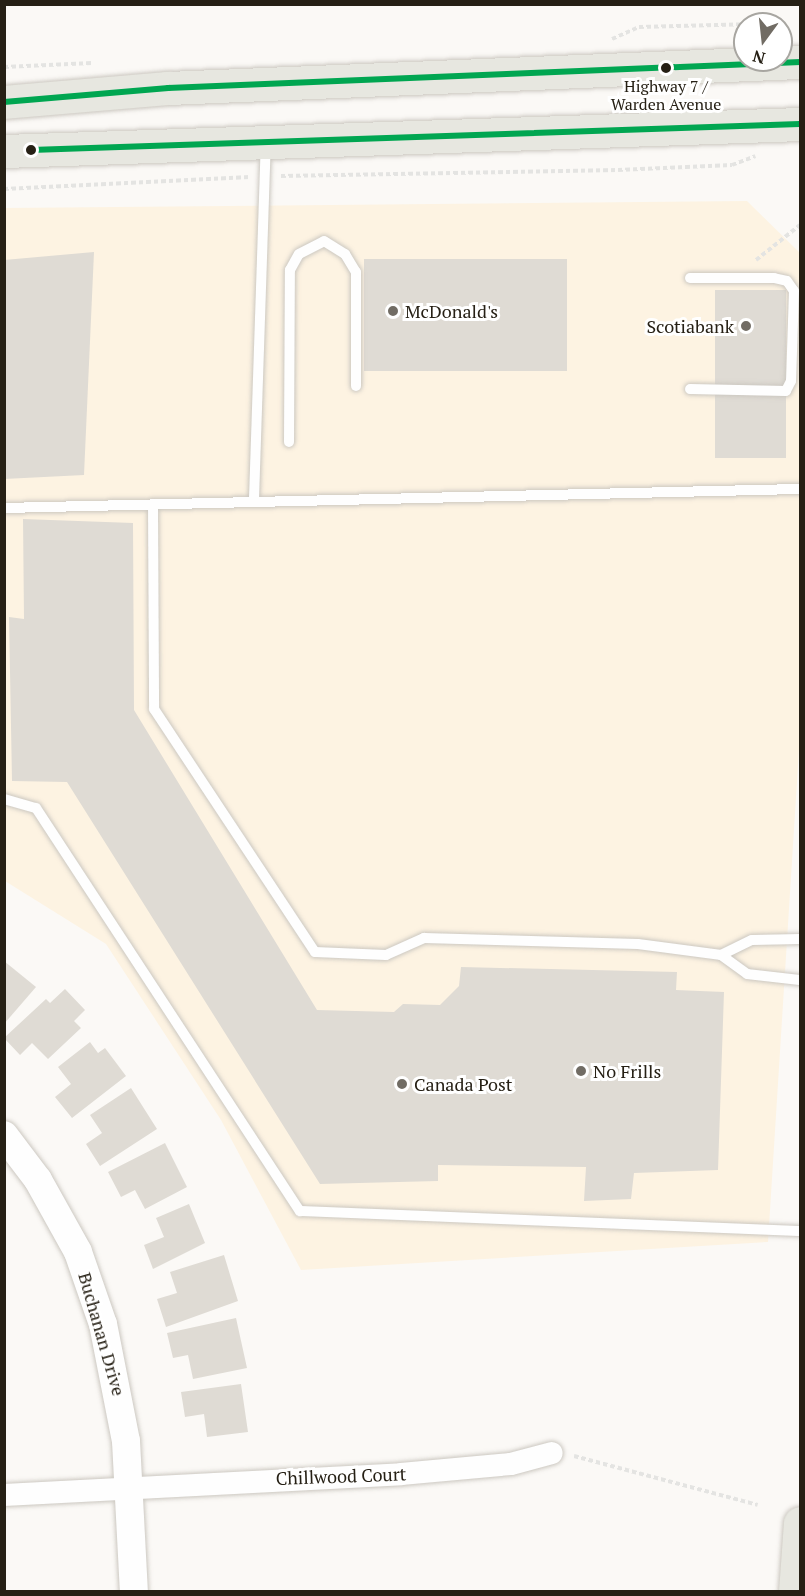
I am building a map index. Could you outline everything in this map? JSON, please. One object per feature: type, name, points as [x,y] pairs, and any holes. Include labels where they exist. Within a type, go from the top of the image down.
[{"type":"main road","points":[[4,102],[168,88],[801,62]]},
{"type":"main road","points":[[4,151],[266,139],[801,123]]},
{"type":"main road","points":[[795,1592],[801,1523]]},
{"type":"street","name":"Buchanan Drive","points":[[4,1135],[38,1180],[82,1262],[119,1385],[134,1592]]},
{"type":"street","name":"Chillwood Court","points":[[4,1496],[401,1474],[511,1464],[552,1454]]},
{"type":"lane","points":[[254,499],[266,139]]},
{"type":"lane","points":[[289,442],[290,270],[299,254],[324,242],[345,254],[356,272],[356,386]]},
{"type":"lane","points":[[690,278],[774,278],[787,281],[794,291],[791,381],[786,391],[690,389]]},
{"type":"lane","points":[[4,508],[254,499],[801,489]]},
{"type":"lane","points":[[153,504],[154,709],[315,952],[386,955],[424,938],[638,944],[722,955],[747,974],[801,980]]},
{"type":"lane","points":[[4,799],[36,808],[300,1211],[801,1231]]},
{"type":"lane","points":[[722,955],[752,940],[801,939]]},
{"type":"path","points":[[299,176],[710,166],[763,155]]},
{"type":"path","points":[[4,189],[236,178]]},
{"type":"path","points":[[744,261],[756,261],[801,225]]},
{"type":"path","points":[[552,1454],[588,1458],[758,1505]]},
{"type":"shaded area","points":[[747,201],[800,253],[800,734],[768,1242],[301,1270],[221,1120],[106,944],[5,881],[4,208]]},
{"type":"building","points":[[94,252],[84,475],[4,479],[4,260]]},
{"type":"building","points":[[364,259],[567,259],[567,371],[364,371]]},
{"type":"building","points":[[715,290],[786,290],[786,458],[715,458]]},
{"type":"building","points":[[23,519],[133,523],[134,710],[317,1010],[394,1012],[403,1004],[440,1005],[459,986],[461,967],[677,972],[676,990],[724,992],[718,1170],[634,1173],[631,1199],[584,1201],[586,1167],[438,1165],[438,1181],[320,1184],[67,782],[12,781],[9,617],[24,619]]},
{"type":"building","points":[[4,961],[36,987],[4,1024]]},
{"type":"building","points":[[65,989],[85,1010],[74,1021],[81,1028],[48,1059],[32,1043],[20,1055],[4,1038],[46,999],[50,1003]]},
{"type":"building","points":[[90,1042],[98,1053],[105,1048],[126,1076],[72,1118],[55,1097],[71,1084],[58,1067]]},
{"type":"building","points":[[131,1088],[157,1129],[100,1166],[86,1144],[102,1133],[90,1115]]},
{"type":"building","points":[[165,1143],[187,1187],[145,1209],[135,1190],[121,1197],[108,1172]]},
{"type":"building","points":[[189,1204],[205,1243],[153,1269],[144,1245],[164,1237],[156,1218]]},
{"type":"building","points":[[224,1255],[238,1301],[166,1327],[157,1299],[177,1293],[170,1272]]},
{"type":"building","points":[[236,1318],[247,1368],[193,1379],[188,1355],[173,1358],[167,1333]]},
{"type":"building","points":[[241,1384],[248,1432],[207,1437],[204,1414],[185,1417],[181,1392]]},
{"type":"transit line","points":[[4,102],[168,88],[800,62]]},
{"type":"transit line","points":[[31,150],[800,124]]},
{"type":"place","name":"Highway 7 / Warden Avenue","points":[[666,68]]},
{"type":"place","name":"McDonald's","points":[[393,311]]},
{"type":"place","name":"Scotiabank","points":[[746,326]]},
{"type":"place","name":"No Frills","points":[[581,1071]]},
{"type":"place","name":"Canada Post","points":[[402,1084]]}]
